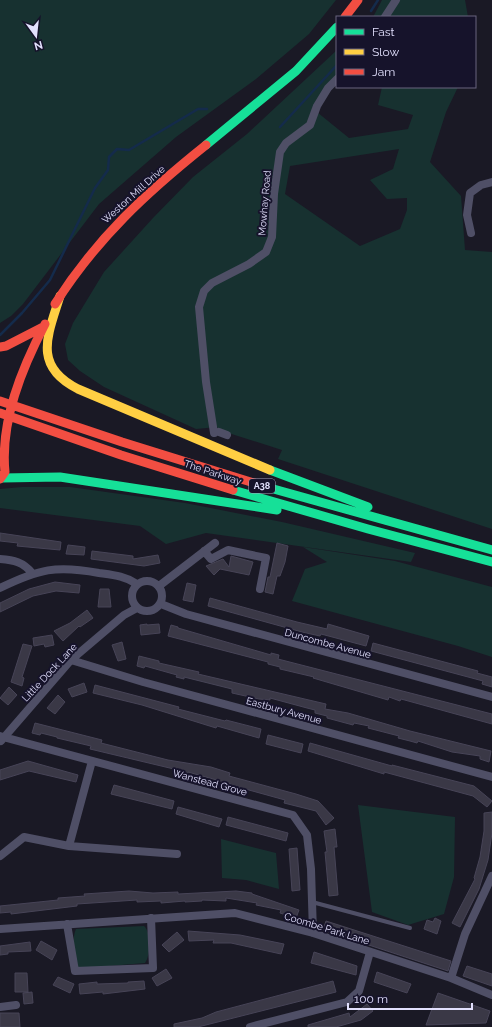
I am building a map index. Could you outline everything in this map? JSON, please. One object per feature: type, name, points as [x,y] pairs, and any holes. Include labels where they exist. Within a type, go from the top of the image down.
[{"type":"main road","points":[[348,16],[358,0]]},
{"type":"main road","name":"Weston Mill Drive","points":[[7,425],[14,396],[32,349],[43,327],[60,296],[108,231],[166,179],[279,86],[311,56],[336,28]]},
{"type":"main road","name":"A38","points":[[60,296],[47,344],[47,356],[51,367],[59,378],[78,389],[297,481],[452,539]]},
{"type":"main road","points":[[0,347],[6,346],[43,327]]},
{"type":"main road","name":"The Parkway","points":[[0,401],[138,448],[256,484],[492,550]]},
{"type":"main road","name":"The Parkway","points":[[0,413],[313,514],[492,562]]},
{"type":"main road","points":[[0,436],[7,425]]},
{"type":"main road","points":[[1,479],[5,472],[3,454],[7,425]]},
{"type":"main road","name":"A38","points":[[1,479],[60,477],[240,506],[313,514]]},
{"type":"street","points":[[386,16],[396,0]]},
{"type":"street","name":"Mowhay Road","points":[[227,435],[216,432],[206,382],[199,307],[204,291],[212,283],[249,264],[266,252],[272,237],[274,194],[280,152],[286,143],[310,125],[328,88],[336,81]]},
{"type":"street","points":[[471,233],[467,215],[470,193],[481,185],[492,182]]},
{"type":"street","points":[[160,586],[215,543]]},
{"type":"street","points":[[204,551],[211,560],[228,550],[266,558],[260,589]]},
{"type":"street","points":[[0,559],[26,565],[32,573]]},
{"type":"street","points":[[0,588],[32,573],[64,568],[126,578],[137,584]]},
{"type":"street","points":[[150,580],[160,586],[162,592],[160,604],[155,609],[148,612],[137,608],[133,602],[132,595],[137,584],[142,581],[150,580]]},
{"type":"street","name":"Duncombe Avenue","points":[[160,604],[186,614],[492,697]]},
{"type":"street","name":"Little Dock Lane","points":[[1,738],[71,660],[124,615],[137,608]]},
{"type":"street","name":"Eastbury Avenue","points":[[71,660],[143,682],[492,778]]},
{"type":"street","name":"Wanstead Grove","points":[[1,738],[293,815],[307,835],[313,933]]},
{"type":"street","points":[[69,846],[92,761]]},
{"type":"street","points":[[0,856],[24,837],[69,846],[177,854]]},
{"type":"street","points":[[451,978],[465,934],[492,876]]},
{"type":"street","name":"Coombe Park Lane","points":[[0,929],[235,913],[313,933],[451,978],[492,995]]},
{"type":"street","points":[[67,924],[75,971],[153,968],[151,918]]},
{"type":"street","points":[[250,1027],[347,1002],[359,991],[370,952]]},
{"type":"street","points":[[0,1007],[16,1005]]},
{"type":"lane","points":[[312,902],[410,928]]},
{"type":"green space","points":[[0,0],[336,0],[309,34],[256,79],[176,137],[99,204],[23,304],[11,316],[0,323]]},
{"type":"green space","points":[[382,0],[465,0],[468,16],[374,16]]},
{"type":"green space","points":[[336,51],[336,82],[312,108],[349,138],[408,129],[413,115],[378,105],[382,88],[458,88],[446,112],[430,162],[461,196],[465,250],[492,252],[492,529],[278,459],[282,450],[219,430],[217,427],[196,429],[104,387],[80,371],[68,360],[65,344],[73,323],[104,272],[193,177],[247,134]],"holes":[[[399,149],[393,169],[370,180],[387,199],[407,198],[407,210],[400,229],[360,246],[285,194],[290,166]]]},
{"type":"green space","points":[[22,487],[70,487],[185,503],[282,522],[415,553],[411,562],[206,533],[166,544],[140,526],[0,508],[0,489]]},
{"type":"green space","points":[[303,547],[395,561],[492,587],[492,657],[458,646],[292,601],[305,569],[327,562]]},
{"type":"green space","points":[[358,805],[455,817],[454,877],[444,914],[408,925],[372,912]]},
{"type":"green space","points":[[221,839],[276,853],[279,889],[246,880],[222,878]]},
{"type":"green space","points":[[144,926],[149,938],[149,949],[145,963],[85,968],[78,967],[74,943],[76,929]]},
{"type":"building","points":[[0,533],[61,542],[60,550],[17,546],[18,543],[0,541]]},
{"type":"building","points":[[277,543],[288,546],[285,562],[280,576],[277,576],[273,594],[265,592],[268,577],[270,577]]},
{"type":"building","points":[[68,545],[85,547],[84,555],[66,554]]},
{"type":"building","points":[[92,551],[133,556],[133,559],[158,555],[160,563],[144,566],[91,559]]},
{"type":"building","points":[[231,556],[253,562],[249,575],[220,569],[214,575],[206,566],[223,559],[229,567]]},
{"type":"building","points":[[55,582],[80,585],[79,593],[56,591],[33,596],[0,612],[0,603],[29,589]]},
{"type":"building","points":[[187,583],[196,585],[193,602],[183,600]]},
{"type":"building","points":[[100,589],[109,589],[111,607],[98,607]]},
{"type":"building","points":[[210,598],[297,622],[327,629],[328,624],[369,636],[366,646],[321,634],[320,636],[302,632],[208,606]]},
{"type":"building","points":[[87,610],[93,618],[80,627],[79,626],[63,641],[54,631],[70,623]]},
{"type":"building","points":[[159,624],[160,633],[141,635],[140,625]]},
{"type":"building","points":[[171,625],[271,655],[271,653],[279,655],[278,659],[492,714],[492,724],[401,699],[400,701],[389,697],[388,700],[313,678],[314,677],[280,669],[280,667],[268,664],[268,662],[168,636]]},
{"type":"building","points":[[52,635],[54,645],[45,647],[44,644],[34,646],[33,638]]},
{"type":"building","points":[[122,642],[126,659],[118,661],[112,645]]},
{"type":"building","points":[[373,643],[478,671],[477,673],[492,677],[492,687],[482,684],[483,681],[371,651]]},
{"type":"building","points":[[23,644],[32,646],[22,677],[24,678],[22,686],[11,682]]},
{"type":"building","points":[[139,656],[159,661],[159,663],[199,672],[198,674],[326,704],[325,709],[348,713],[410,731],[491,751],[489,762],[480,759],[480,756],[452,752],[418,741],[417,743],[398,738],[399,736],[368,728],[369,726],[354,723],[353,725],[327,718],[327,716],[315,713],[315,710],[270,698],[270,700],[259,699],[232,693],[232,689],[184,677],[184,679],[176,677],[177,675],[145,666],[144,668],[137,666]]},
{"type":"building","points":[[84,683],[87,692],[72,697],[68,689]]},
{"type":"building","points":[[95,685],[179,707],[178,709],[261,729],[259,738],[217,726],[216,728],[142,705],[93,693]]},
{"type":"building","points":[[9,687],[17,695],[8,705],[0,698]]},
{"type":"building","points":[[58,695],[65,702],[55,714],[47,708]]},
{"type":"building","points":[[35,723],[102,740],[101,743],[168,760],[211,767],[230,773],[229,776],[318,801],[334,818],[326,825],[316,811],[284,803],[285,800],[238,787],[238,789],[230,787],[231,784],[188,772],[187,775],[177,773],[178,770],[90,749],[91,746],[41,733],[40,735],[32,733]]},
{"type":"building","points":[[268,735],[303,744],[301,753],[266,744]]},
{"type":"building","points":[[310,743],[392,766],[474,786],[492,801],[487,807],[473,796],[384,772],[384,774],[308,751]]},
{"type":"building","points":[[28,761],[78,775],[76,782],[29,771],[0,780],[0,770]]},
{"type":"building","points":[[114,785],[174,801],[172,809],[111,794]]},
{"type":"building","points":[[178,807],[222,819],[219,827],[176,814]]},
{"type":"building","points":[[492,812],[492,833],[488,860],[479,889],[460,927],[452,923],[475,879],[484,831],[484,813]]},
{"type":"building","points":[[228,817],[288,833],[286,841],[226,825]]},
{"type":"building","points":[[335,829],[337,847],[334,847],[338,895],[329,896],[325,852],[327,852],[324,831]]},
{"type":"building","points":[[297,848],[300,890],[292,891],[289,849]]},
{"type":"building","points":[[129,891],[153,893],[178,892],[178,894],[236,891],[252,893],[299,910],[296,918],[280,913],[281,910],[256,905],[257,903],[226,898],[226,901],[202,900],[161,903],[161,901],[137,902],[137,900],[77,904],[77,906],[11,914],[11,912],[0,913],[0,906],[58,900],[58,898],[85,896],[84,894]]},
{"type":"building","points":[[435,918],[441,921],[437,934],[424,929],[427,920],[433,922]]},
{"type":"building","points":[[326,921],[451,961],[448,971],[323,930]]},
{"type":"building","points":[[188,931],[240,935],[284,944],[281,954],[231,943],[213,943],[214,940],[189,941]]},
{"type":"building","points":[[177,932],[184,940],[169,952],[162,945]]},
{"type":"building","points":[[41,941],[57,950],[52,960],[36,950]]},
{"type":"building","points":[[30,942],[31,951],[8,952],[8,954],[0,955],[0,946]]},
{"type":"building","points":[[314,952],[357,966],[356,975],[311,963]]},
{"type":"building","points":[[467,966],[492,974],[492,986],[463,976]]},
{"type":"building","points":[[166,969],[172,978],[157,986],[152,978]]},
{"type":"building","points":[[377,972],[411,984],[407,993],[374,982]]},
{"type":"building","points":[[15,973],[27,973],[28,992],[15,992]]},
{"type":"building","points":[[58,977],[74,984],[70,993],[53,985]]},
{"type":"building","points":[[144,981],[145,989],[103,994],[103,992],[80,994],[79,984],[97,982],[97,984],[128,983]]},
{"type":"building","points":[[333,981],[336,992],[198,1027],[174,1027],[174,1024],[202,1018],[216,1012]]},
{"type":"building","points":[[32,992],[33,1003],[24,1004],[23,993]]},
{"type":"building","points":[[438,993],[490,1011],[486,1023],[426,1025]]},
{"type":"building","points":[[367,1004],[373,1011],[361,1020],[336,1027],[308,1027],[308,1025],[349,1013],[350,1017]]},
{"type":"building","points":[[0,1013],[19,1013],[20,1027],[0,1027]]},
{"type":"waterway","points":[[371,11],[378,0]]},
{"type":"waterway","points":[[280,127],[336,66]]},
{"type":"waterway","points":[[0,335],[22,313],[50,280],[95,188],[108,170],[109,157],[117,149],[129,150],[198,109],[207,109]]},
{"type":"traffic: fast","points":[[206,145],[296,71],[336,28]]},
{"type":"traffic: fast","points":[[270,470],[368,507]]},
{"type":"traffic: fast","points":[[2,478],[60,477],[277,510]]},
{"type":"traffic: fast","points":[[270,488],[492,550]]},
{"type":"traffic: fast","points":[[233,490],[368,529],[492,562]]},
{"type":"traffic: slow","points":[[60,296],[51,324],[47,348],[49,360],[54,370],[64,380],[78,389],[270,470]]},
{"type":"traffic: jam","points":[[346,16],[358,0]]},
{"type":"traffic: jam","points":[[55,304],[71,280],[105,237],[143,199],[206,145]]},
{"type":"traffic: jam","points":[[0,479],[5,472],[4,453],[6,434],[14,395],[28,359],[45,324]]},
{"type":"traffic: jam","points":[[0,347],[6,346],[43,327]]},
{"type":"traffic: jam","points":[[0,401],[122,442],[270,488]]},
{"type":"traffic: jam","points":[[0,413],[121,455],[233,490]]}]
